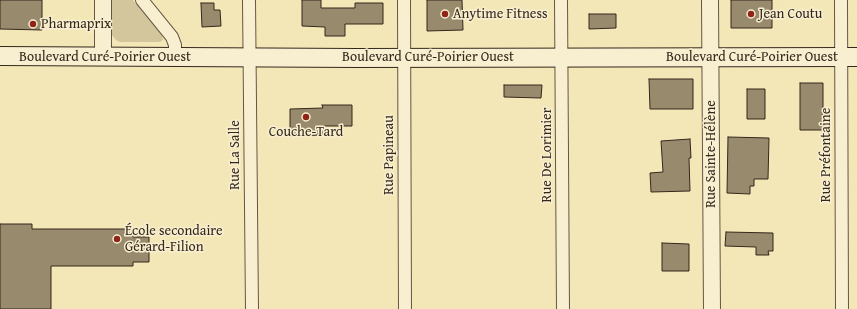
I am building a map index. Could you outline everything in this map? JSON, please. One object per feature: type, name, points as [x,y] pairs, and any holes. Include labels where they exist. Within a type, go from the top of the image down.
[{"type":"main road","name":"Boulevard Curé-Poirier Ouest","points":[[0,56],[404,58],[849,57]]},
{"type":"street","points":[[103,0],[103,57]]},
{"type":"street","points":[[142,0],[172,37],[175,45],[176,57]]},
{"type":"street","name":"Rue La Salle","points":[[249,0],[252,309]]},
{"type":"street","name":"Rue Papineau","points":[[404,0],[405,309]]},
{"type":"street","name":"Rue De Lorimier","points":[[562,0],[563,309]]},
{"type":"street","name":"Rue Sainte-Hélène","points":[[710,0],[712,309]]},
{"type":"street","name":"Rue Préfontaine","points":[[841,0],[849,57],[842,309]]},
{"type":"shaded area","points":[[111,0],[133,0],[162,35],[163,40],[160,42],[120,42],[116,40],[111,34]]},
{"type":"building","points":[[0,0],[42,0],[42,30],[0,29]]},
{"type":"building","points":[[302,0],[321,0],[321,8],[355,8],[355,3],[383,3],[383,24],[345,24],[345,36],[325,36],[325,27],[302,26]]},
{"type":"building","points":[[427,0],[462,0],[463,30],[427,31]]},
{"type":"building","name":"Jean Coutu","points":[[731,0],[772,0],[772,28],[731,28]]},
{"type":"building","points":[[201,3],[214,3],[214,10],[220,10],[221,26],[202,27]]},
{"type":"building","points":[[589,14],[616,14],[616,28],[589,29]]},
{"type":"building","points":[[649,79],[693,79],[693,109],[650,109]]},
{"type":"building","points":[[800,83],[823,83],[823,130],[800,130]]},
{"type":"building","points":[[504,85],[542,85],[541,98],[504,97]]},
{"type":"building","points":[[747,89],[765,89],[765,119],[747,119]]},
{"type":"building","points":[[322,105],[352,105],[352,126],[323,126],[323,135],[290,136],[290,109],[323,108]]},
{"type":"building","points":[[728,137],[769,138],[768,179],[754,179],[754,186],[750,186],[750,194],[727,193]]},
{"type":"building","points":[[690,139],[690,191],[651,192],[650,173],[663,172],[661,141]]},
{"type":"building","points":[[0,224],[32,224],[32,229],[133,229],[133,237],[149,237],[149,262],[133,262],[133,266],[51,266],[51,309],[0,309]]},
{"type":"building","points":[[726,232],[773,233],[773,251],[768,251],[769,255],[756,255],[756,247],[725,246]]},
{"type":"building","points":[[662,243],[689,244],[689,271],[662,271]]},
{"type":"place","name":"Anytime Fitness","points":[[445,14]]},
{"type":"place","name":"Jean Coutu","points":[[751,14]]},
{"type":"place","name":"Pharmaprix","points":[[33,24]]},
{"type":"place","name":"Couche-Tard","points":[[306,117]]},
{"type":"place","name":"École secondaire Gérard-Filion","points":[[117,239]]}]
